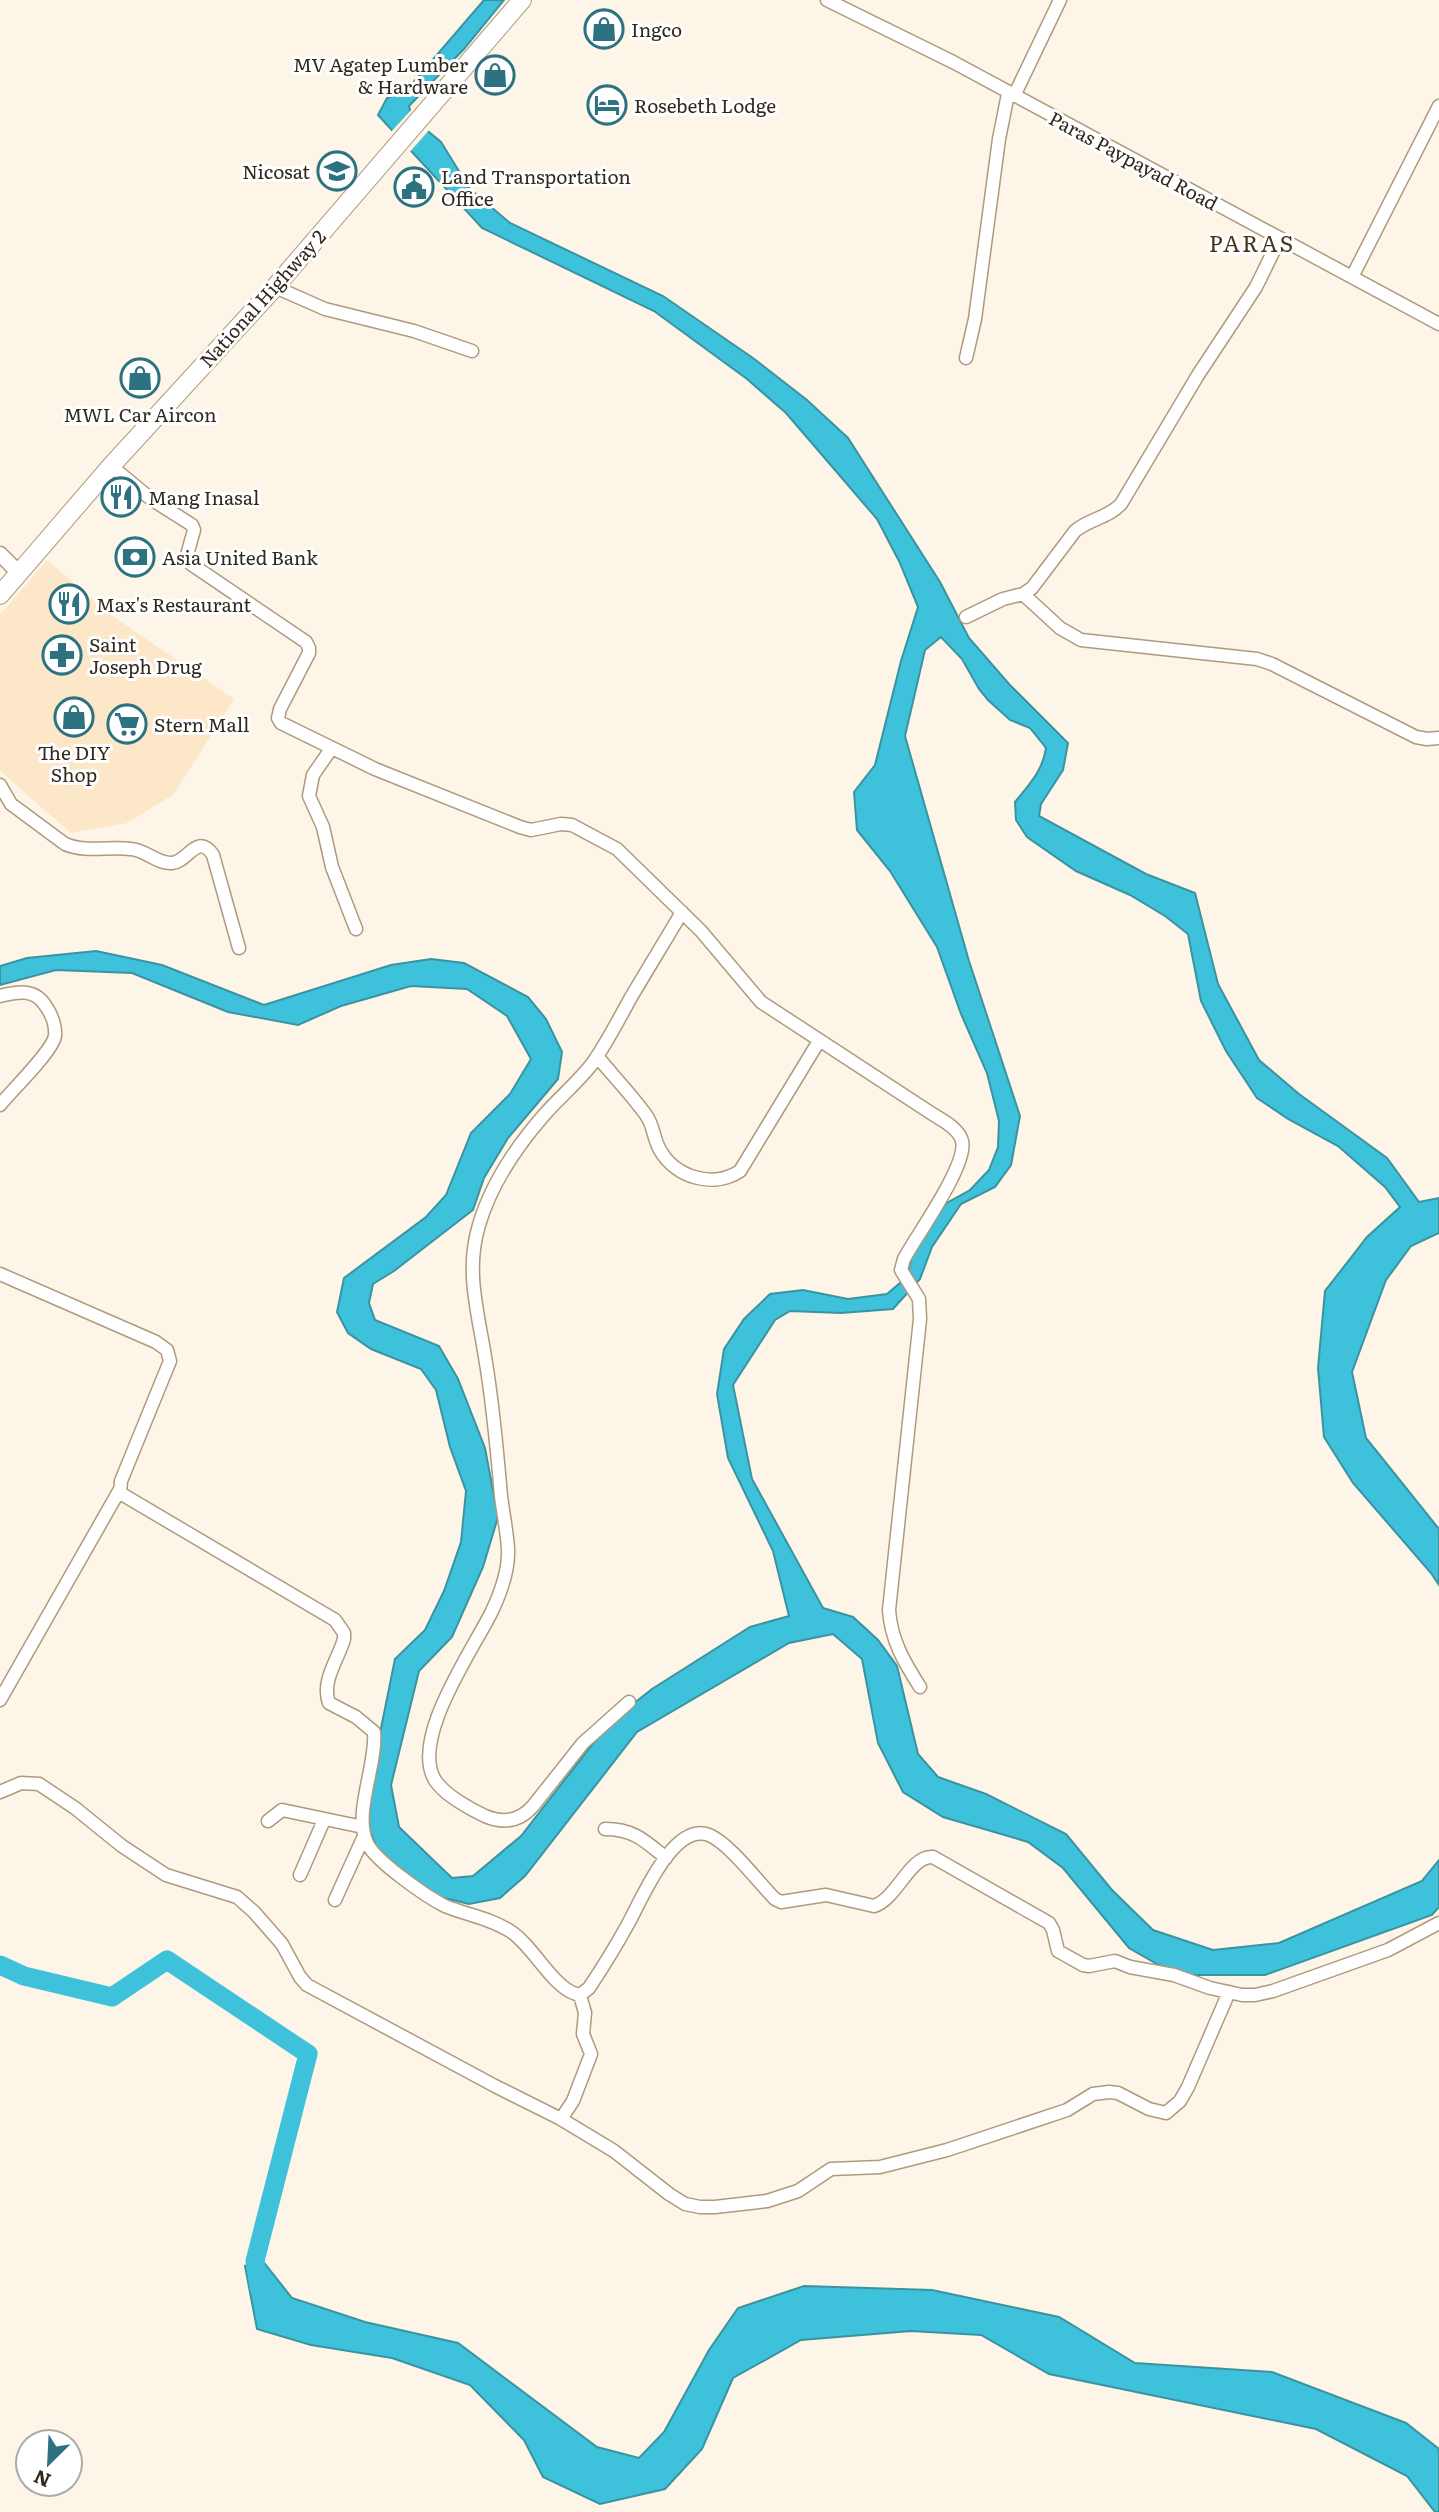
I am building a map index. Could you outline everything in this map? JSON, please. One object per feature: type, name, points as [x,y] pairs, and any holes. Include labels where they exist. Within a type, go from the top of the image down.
[{"type":"main road","name":"National Highway 2","points":[[0,595],[111,466],[275,287],[522,0]]},
{"type":"street","name":"Paras Paypayad Road","points":[[827,0],[897,33],[1439,324]]},
{"type":"street","points":[[965,358],[975,319],[999,139],[1011,95],[1060,0]]},
{"type":"street","points":[[1352,277],[1439,106]]},
{"type":"street","points":[[966,617],[996,602],[1023,594],[1038,581],[1082,525],[1106,516],[1126,499],[1168,424],[1256,287],[1280,238]]},
{"type":"street","points":[[275,287],[325,309],[414,331],[472,351]]},
{"type":"street","points":[[111,466],[151,499],[192,525],[194,530],[187,555],[191,564],[306,642],[309,648],[306,660],[280,709],[278,718],[291,728],[375,769],[520,827],[531,830],[561,824],[572,825],[617,849],[682,912],[730,963],[761,1002],[934,1115],[961,1138],[962,1153],[955,1169],[938,1204],[904,1259],[901,1270],[915,1293],[920,1306],[920,1319],[889,1610],[890,1625],[897,1648],[920,1687]]},
{"type":"street","points":[[0,554],[19,573]]},
{"type":"street","points":[[1023,594],[1060,628],[1081,640],[1257,659],[1272,664],[1416,737],[1439,738]]},
{"type":"street","points":[[331,749],[313,775],[309,796],[323,827],[332,867],[356,929]]},
{"type":"street","points":[[0,785],[11,804],[53,836],[74,848],[131,849],[173,863],[180,861],[194,848],[203,846],[209,849],[239,948]]},
{"type":"street","points":[[629,1702],[583,1743],[533,1806],[518,1818],[500,1821],[485,1815],[448,1792],[437,1783],[432,1773],[430,1746],[436,1720],[452,1680],[492,1612],[508,1562],[499,1456],[485,1356],[474,1302],[472,1273],[479,1225],[495,1187],[527,1134],[552,1106],[570,1091],[597,1056],[682,912]]},
{"type":"street","points":[[0,996],[21,992],[38,996],[48,1008],[55,1033],[53,1042],[45,1053],[0,1105]]},
{"type":"street","points":[[597,1056],[646,1115],[665,1158],[689,1176],[701,1179],[733,1175],[740,1171],[819,1041]]},
{"type":"street","points":[[0,1274],[156,1342],[167,1350],[170,1361],[119,1491],[0,1699]]},
{"type":"street","points":[[119,1491],[121,1496],[134,1504],[258,1573],[341,1626],[344,1639],[326,1685],[326,1695],[329,1703],[356,1717],[374,1732],[375,1741],[364,1831],[335,1900]]},
{"type":"street","points":[[0,1792],[20,1783],[39,1784],[166,1875],[237,1897],[282,1944],[307,1985],[495,2087],[561,2119],[614,2151],[654,2184],[685,2204],[715,2207],[767,2201],[798,2190],[831,2169],[880,2167],[947,2150],[1066,2110],[1093,2094],[1118,2093],[1149,2109],[1166,2113],[1180,2101],[1188,2087],[1229,1992]]},
{"type":"street","points":[[268,1821],[282,1810],[364,1831]]},
{"type":"street","points":[[300,1875],[324,1820]]},
{"type":"street","points":[[605,1829],[627,1830],[666,1858]]},
{"type":"street","points":[[364,1831],[368,1845],[376,1856],[431,1899],[495,1922],[511,1932],[526,1942],[559,1983],[570,1992],[580,1994],[595,1980],[630,1921],[640,1896],[666,1858],[681,1842],[700,1833],[719,1842],[781,1902],[826,1895],[874,1906],[887,1898],[922,1859],[933,1857],[1049,1923],[1058,1951],[1077,1963],[1089,1966],[1115,1961],[1229,1992],[1255,1995],[1273,1991],[1388,1950],[1439,1923]]},
{"type":"street","points":[[561,2119],[573,2101],[592,2054],[583,2034],[585,2013],[580,1994]]},
{"type":"shaded area","name":"Stern Mall","points":[[47,560],[111,615],[234,699],[174,794],[127,823],[71,833],[0,771],[0,615]]},
{"type":"water","points":[[484,0],[504,0],[464,49],[409,106],[412,118],[441,142],[470,189],[510,223],[663,296],[753,358],[807,400],[848,438],[940,582],[969,638],[1009,684],[1068,743],[1063,770],[1041,804],[1039,816],[1146,874],[1195,893],[1218,984],[1259,1060],[1299,1094],[1387,1158],[1419,1202],[1439,1198],[1439,1233],[1411,1246],[1386,1280],[1352,1372],[1366,1438],[1439,1529],[1439,1585],[1353,1483],[1324,1437],[1318,1368],[1325,1291],[1367,1237],[1400,1207],[1385,1187],[1338,1146],[1288,1119],[1257,1098],[1226,1051],[1201,1001],[1188,934],[1165,916],[1130,895],[1076,871],[1027,837],[1016,820],[1015,802],[1039,770],[1046,748],[1030,728],[1010,720],[988,700],[962,659],[941,637],[925,650],[905,736],[969,961],[1020,1116],[1011,1165],[995,1187],[961,1204],[932,1247],[920,1279],[893,1309],[841,1313],[790,1311],[775,1320],[733,1385],[752,1479],[823,1608],[853,1617],[878,1640],[897,1666],[918,1754],[938,1777],[986,1794],[1066,1834],[1112,1890],[1153,1930],[1213,1950],[1279,1943],[1422,1881],[1439,1860],[1439,1907],[1432,1915],[1265,1975],[1176,1975],[1129,1948],[1063,1868],[1028,1842],[943,1817],[903,1792],[878,1743],[862,1659],[833,1634],[789,1643],[637,1732],[525,1876],[500,1898],[469,1904],[440,1897],[411,1879],[378,1851],[368,1826],[374,1763],[395,1659],[425,1630],[444,1591],[461,1542],[466,1491],[450,1447],[436,1390],[421,1369],[371,1349],[348,1333],[337,1312],[344,1278],[426,1217],[446,1195],[471,1133],[510,1094],[531,1059],[507,1016],[467,989],[411,986],[341,1006],[298,1025],[228,1012],[132,973],[56,970],[0,985],[0,966],[27,958],[96,951],[162,965],[264,1005],[391,965],[431,959],[464,963],[528,997],[546,1019],[562,1052],[558,1079],[508,1138],[484,1178],[473,1210],[373,1284],[369,1303],[375,1320],[439,1346],[458,1379],[485,1448],[498,1517],[483,1567],[452,1637],[419,1671],[391,1785],[399,1827],[452,1878],[473,1876],[521,1836],[609,1723],[652,1689],[750,1627],[789,1616],[773,1551],[728,1458],[717,1394],[724,1349],[744,1319],[770,1294],[803,1290],[848,1299],[887,1294],[907,1277],[912,1254],[945,1204],[970,1190],[989,1170],[998,1147],[999,1121],[987,1073],[961,1014],[937,947],[890,871],[857,830],[854,792],[875,765],[901,661],[918,607],[900,563],[877,519],[786,413],[747,379],[654,311],[482,228],[378,115],[387,98],[411,85]]},
{"type":"water","points":[[262,2260],[292,2298],[365,2322],[458,2343],[597,2447],[639,2458],[664,2432],[709,2350],[738,2308],[804,2286],[932,2290],[1059,2317],[1135,2363],[1272,2372],[1406,2423],[1439,2449],[1439,2512],[1435,2512],[1407,2476],[1316,2429],[1049,2374],[981,2335],[911,2331],[801,2340],[733,2378],[702,2449],[665,2489],[600,2504],[543,2477],[524,2440],[470,2385],[392,2358],[311,2345],[257,2329],[245,2266]]},
{"type":"pier","points":[[413,108],[415,116],[430,129],[409,153],[389,134]]},
{"type":"waterway","points":[[0,1965],[24,1976],[112,1997],[167,1960],[308,2054],[255,2261],[259,2287]]},
{"type":"place","name":"Ingco","points":[[604,29]]},
{"type":"place","name":"MV Agatep Lumber & Hardware","points":[[495,75]]},
{"type":"place","name":"Rosebeth Lodge","points":[[607,105]]},
{"type":"place","name":"Nicosat","points":[[337,171]]},
{"type":"place","name":"Land Transportation Office","points":[[414,187]]},
{"type":"place","name":"MWL Car Aircon","points":[[140,378]]},
{"type":"place","name":"Mang Inasal","points":[[121,497]]},
{"type":"place","name":"Asia United Bank","points":[[135,557]]},
{"type":"place","name":"Max's Restaurant","points":[[69,604]]},
{"type":"place","name":"Saint Joseph Drug","points":[[62,655]]},
{"type":"place","name":"The DIY Shop","points":[[74,717]]},
{"type":"place","name":"Stern Mall","points":[[127,724]]},
{"type":"district","name":"PARAS","points":[[1252,242]]}]
